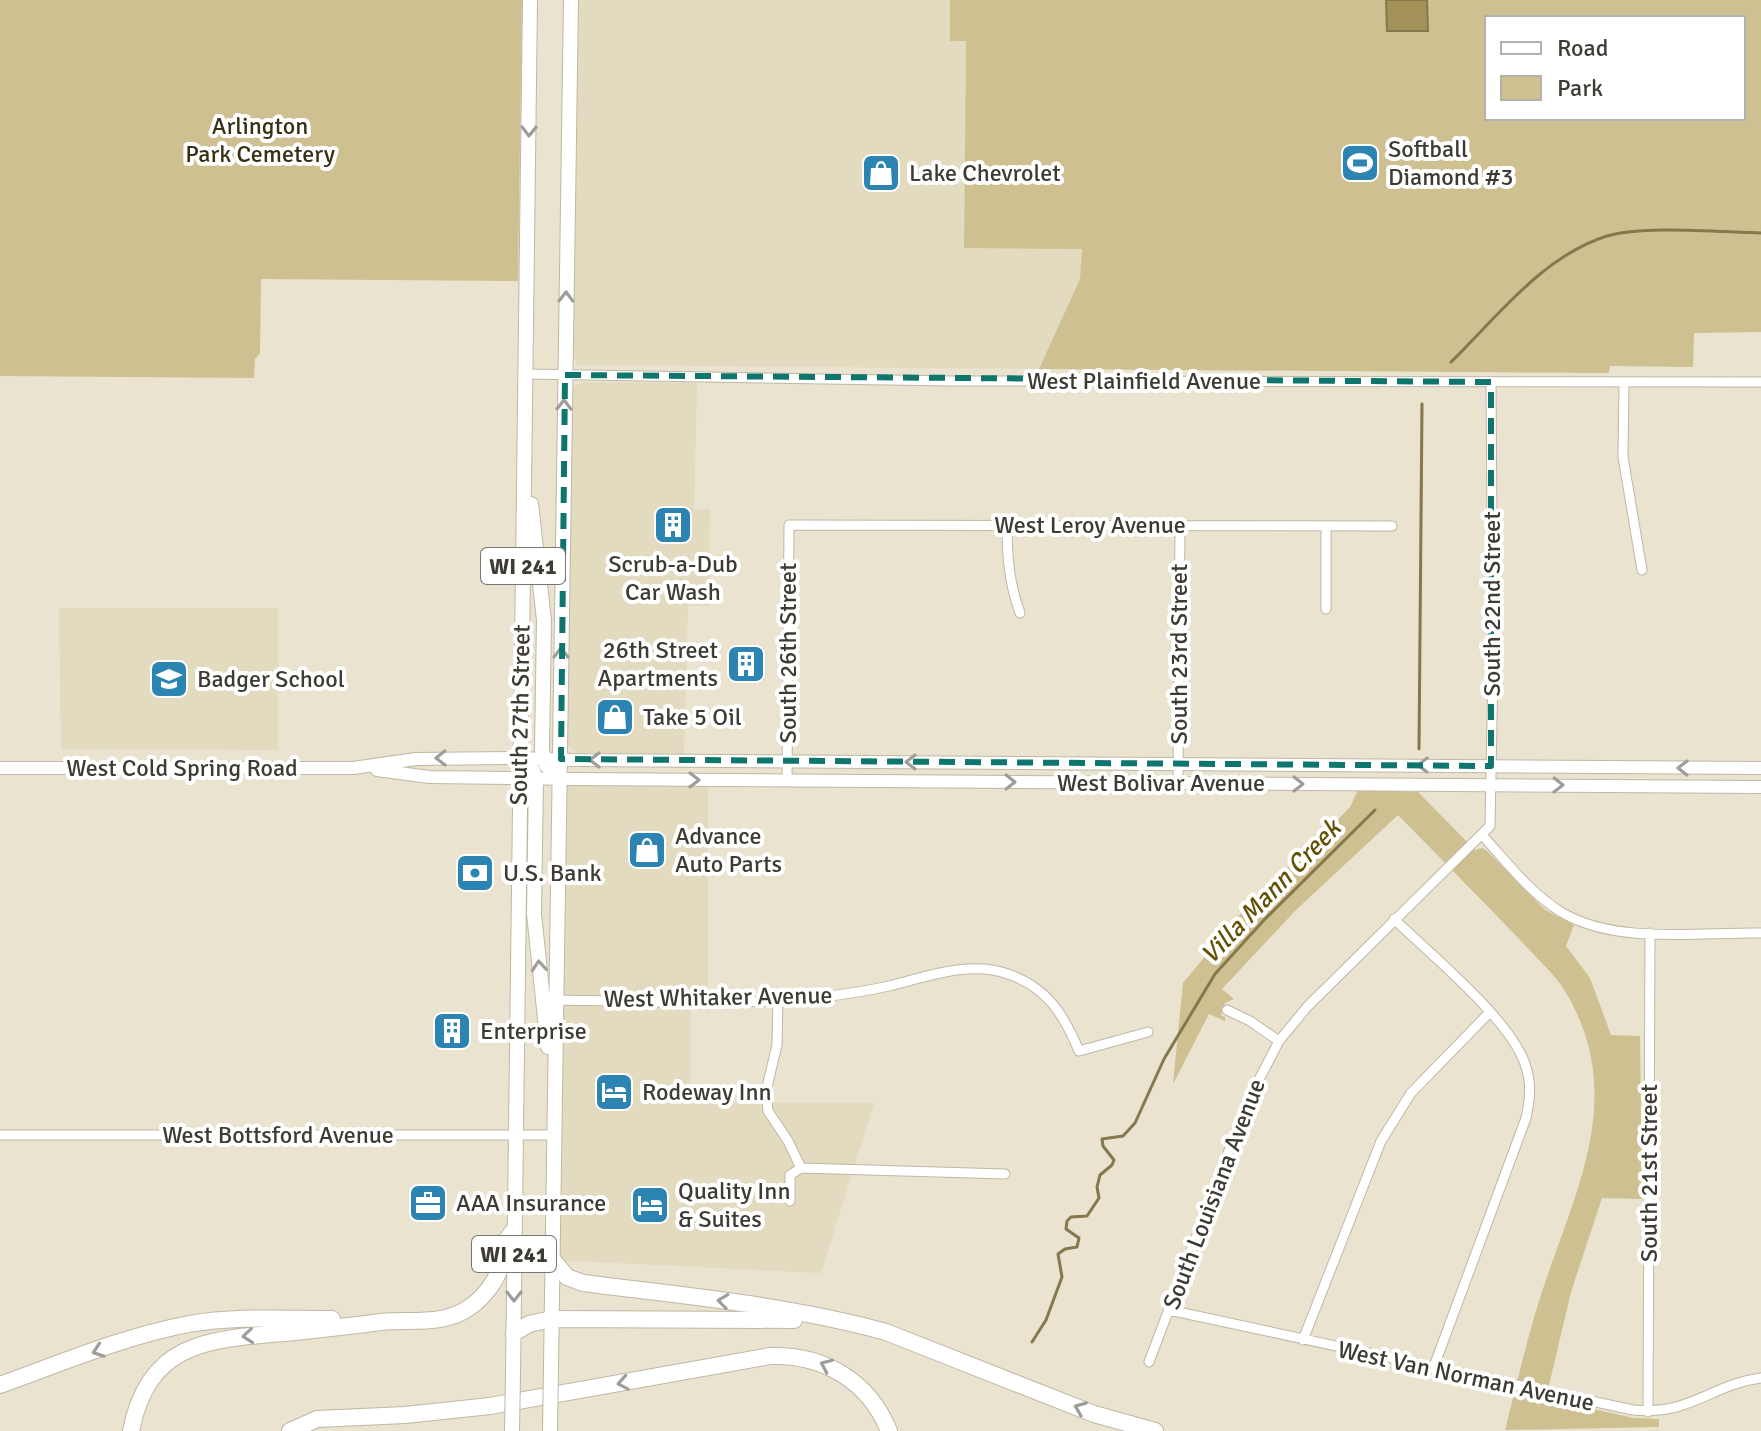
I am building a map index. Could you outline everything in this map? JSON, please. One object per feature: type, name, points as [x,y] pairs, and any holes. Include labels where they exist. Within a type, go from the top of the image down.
[{"type":"highway","points":[[131,1431],[145,1390],[161,1370],[173,1358],[207,1341],[381,1322],[447,1319],[468,1309],[487,1291],[498,1272],[501,1247],[514,1230]]},
{"type":"highway","points":[[553,1260],[567,1277],[583,1283],[743,1303],[855,1324],[943,1353],[1094,1414],[1155,1431]]},
{"type":"highway","points":[[0,1385],[144,1335],[190,1324],[255,1319],[363,1319],[381,1322]]},
{"type":"highway","points":[[514,1333],[529,1324],[552,1319],[812,1320],[855,1324]]},
{"type":"highway","points":[[290,1431],[317,1419],[453,1411],[770,1356],[819,1361],[846,1375],[863,1391],[886,1424]]},
{"type":"main road","name":"South 27th Street","points":[[512,1431],[530,0]]},
{"type":"main road","name":"South 27th Street","points":[[550,1431],[571,0]]},
{"type":"main road","points":[[525,448],[544,620],[543,759],[550,771],[560,779]]},
{"type":"main road","points":[[519,758],[531,767],[536,778],[535,926],[555,1099]]},
{"type":"street","name":"West Plainfield Avenue","points":[[527,374],[951,381],[1761,382]]},
{"type":"street","name":"South 22nd Street","points":[[1490,826],[1491,382]]},
{"type":"street","points":[[1624,382],[1623,457],[1642,570]]},
{"type":"street","points":[[1007,524],[1007,565],[1011,589],[1020,613]]},
{"type":"street","name":"West Leroy Avenue","points":[[789,525],[1392,526]]},
{"type":"street","name":"South 26th Street","points":[[787,780],[789,525]]},
{"type":"street","name":"South 23rd Street","points":[[1178,783],[1180,525]]},
{"type":"street","points":[[1326,526],[1326,609]]},
{"type":"street","name":"West Cold Spring Road","points":[[364,768],[416,759],[561,759]]},
{"type":"street","name":"West Bolivar Avenue","points":[[561,759],[1761,768]]},
{"type":"street","points":[[644,760],[644,780]]},
{"type":"street","points":[[980,762],[980,782]]},
{"type":"street","name":"West Cold Spring Road","points":[[0,768],[364,768],[429,777],[560,779]]},
{"type":"street","name":"West Bolivar Avenue","points":[[560,779],[1761,787]]},
{"type":"street","name":"South Louisiana Avenue","points":[[1149,1362],[1242,1114],[1263,1067],[1279,1041],[1298,1016],[1490,826]]},
{"type":"street","points":[[1482,835],[1531,887],[1561,912],[1602,928],[1650,933],[1761,933]]},
{"type":"street","points":[[1394,919],[1490,1012],[1516,1044],[1526,1065],[1531,1092],[1526,1118],[1433,1369]]},
{"type":"street","name":"South 21st Street","points":[[1648,1412],[1650,933]]},
{"type":"street","name":"West Whitaker Avenue","points":[[556,1000],[708,1002],[836,996],[953,971],[993,970],[1025,981],[1048,996],[1064,1018],[1079,1051],[1148,1032]]},
{"type":"street","points":[[778,999],[777,1045],[766,1091],[768,1111],[801,1168]]},
{"type":"street","points":[[1227,1010],[1279,1041]]},
{"type":"street","points":[[1303,1340],[1381,1141],[1411,1093],[1490,1012]]},
{"type":"street","name":"West Bottsford Avenue","points":[[0,1135],[555,1135]]},
{"type":"street","points":[[790,1201],[790,1175],[801,1168],[1005,1174]]},
{"type":"street","name":"West Van Norman Avenue","points":[[1169,1310],[1616,1408],[1648,1412],[1680,1408],[1745,1381],[1761,1378]]},
{"type":"highlighted area","points":[[565,375],[1491,382],[1491,766],[561,759]]},
{"type":"shaded area","points":[[577,0],[950,0],[950,40],[966,41],[964,247],[1082,248],[1080,279],[1039,369],[578,365],[572,356]]},
{"type":"shaded area","points":[[1386,0],[1427,0],[1428,31],[1387,31]]},
{"type":"shaded area","points":[[582,382],[697,383],[694,509],[710,509],[709,606],[688,606],[684,754],[577,753],[567,744],[572,391]]},
{"type":"shaded area","name":"Badger School","points":[[59,608],[278,608],[278,750],[61,749]]},
{"type":"shaded area","points":[[560,779],[708,779],[708,1002],[691,1002],[690,1102],[874,1103],[821,1273],[553,1260]]},
{"type":"green space","name":"Arlington Park Cemetery","points":[[0,0],[522,0],[518,281],[261,279],[260,353],[255,359],[254,378],[0,376]]},
{"type":"green space","points":[[950,0],[1761,0],[1761,332],[1694,333],[1693,367],[1610,366],[1609,373],[1039,369],[1080,279],[1082,249],[964,248],[966,41],[950,41]]},
{"type":"green space","points":[[1358,790],[1418,792],[1475,850],[1486,850],[1545,910],[1574,925],[1566,946],[1590,978],[1611,1035],[1640,1036],[1642,1199],[1602,1198],[1571,1292],[1546,1398],[1633,1418],[1659,1419],[1659,1427],[1505,1430],[1534,1317],[1589,1147],[1594,1109],[1593,1070],[1584,1031],[1561,984],[1398,815],[1296,910],[1222,989],[1234,999],[1225,1003],[1221,1015],[1225,1021],[1209,1014],[1173,1084],[1183,983],[1257,894],[1309,849],[1350,807]]},
{"type":"waterway","name":"Villa Mann Creek","points":[[1451,362],[1523,289],[1584,245],[1607,236],[1641,231],[1761,233]]},
{"type":"waterway","name":"Villa Mann Creek","points":[[1419,749],[1422,404]]},
{"type":"waterway","name":"Villa Mann Creek","points":[[1032,1342],[1046,1320],[1062,1277],[1058,1254],[1077,1247],[1079,1238],[1066,1229],[1067,1221],[1071,1217],[1087,1216],[1099,1198],[1097,1187],[1100,1175],[1114,1160],[1103,1146],[1102,1139],[1123,1136],[1135,1123],[1164,1059],[1215,974],[1264,920],[1375,810]]},
{"type":"place","name":"Softball Diamond #3","points":[[1360,163]]},
{"type":"place","name":"Lake Chevrolet","points":[[881,173]]},
{"type":"place","name":"Scrub-a-Dub Car Wash","points":[[673,525]]},
{"type":"place","name":"26th Street Apartments","points":[[746,664]]},
{"type":"place","name":"Badger School","points":[[169,679]]},
{"type":"place","name":"Take 5 Oil","points":[[615,717]]},
{"type":"place","name":"Advance Auto Parts","points":[[647,850]]},
{"type":"place","name":"U.S. Bank","points":[[475,873]]},
{"type":"place","name":"Enterprise","points":[[452,1031]]},
{"type":"place","name":"Rodeway Inn","points":[[614,1092]]},
{"type":"place","name":"AAA Insurance","points":[[428,1203]]},
{"type":"place","name":"Quality Inn & Suites","points":[[650,1205]]}]
